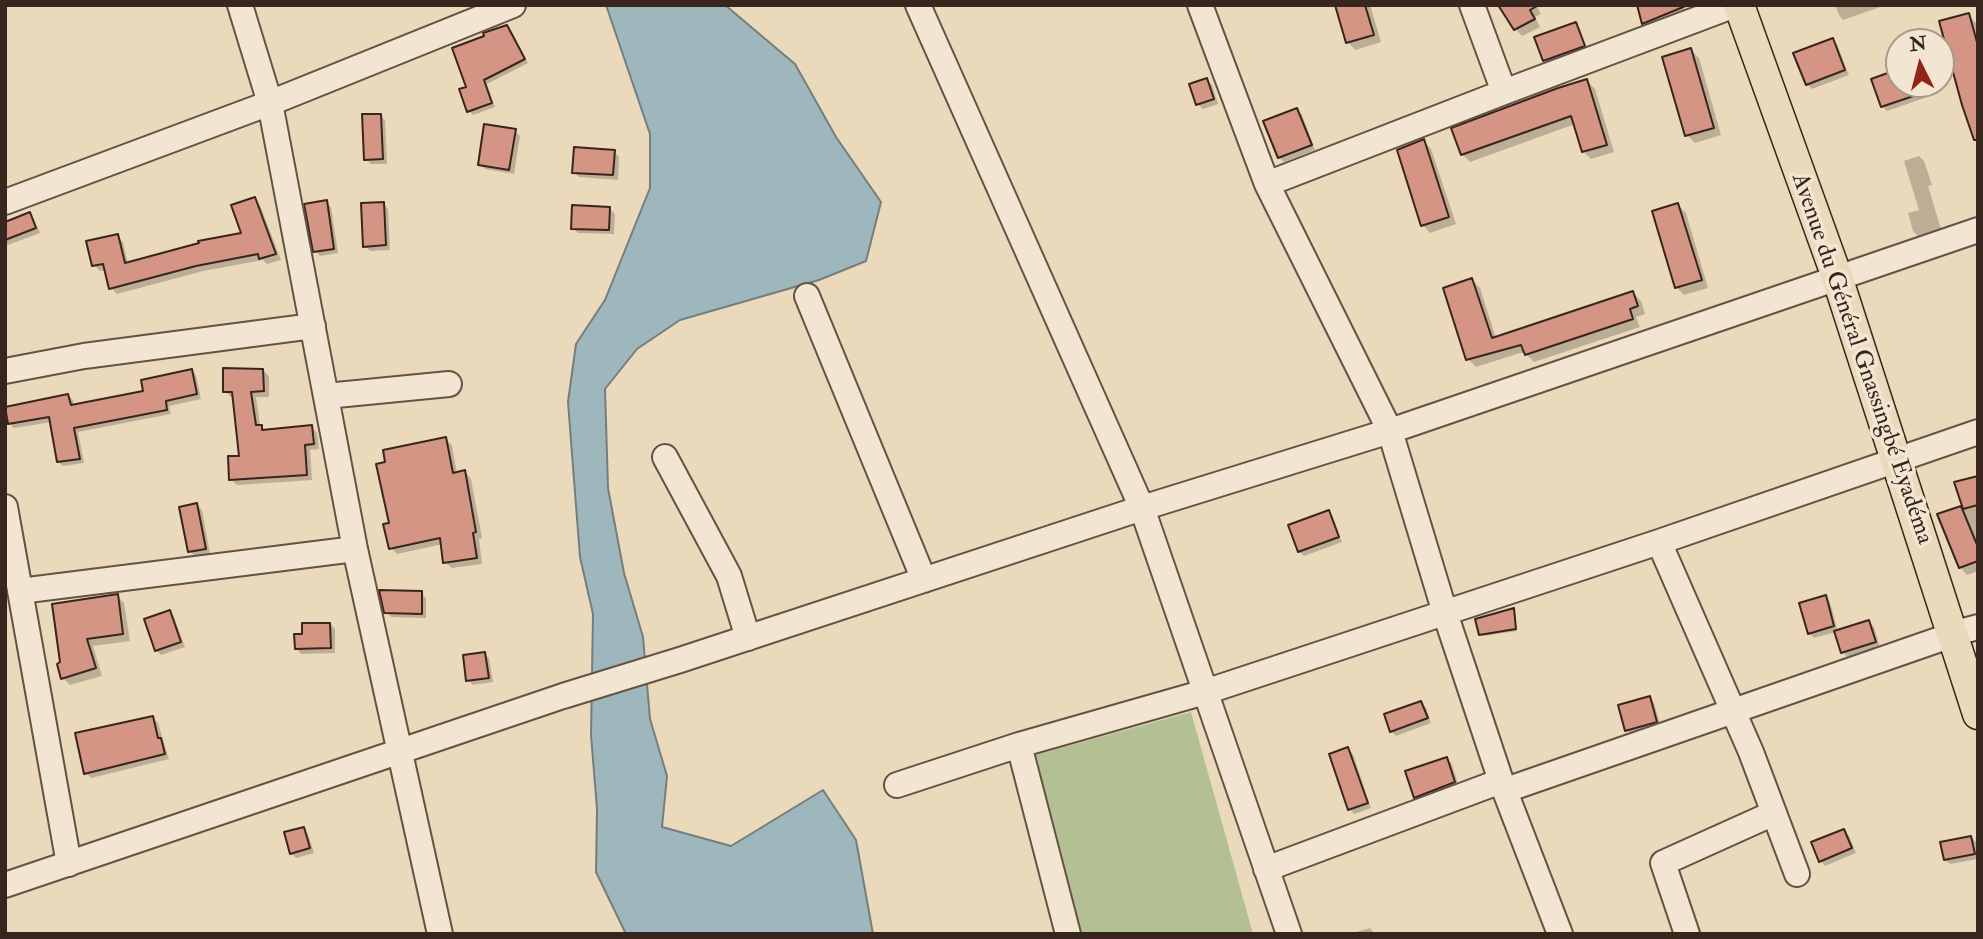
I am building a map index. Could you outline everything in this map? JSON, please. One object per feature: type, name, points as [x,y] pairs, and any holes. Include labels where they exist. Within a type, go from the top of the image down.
[{"type":"main road","name":"Avenue du Général Gnassingbé Eyadéma","points":[[1737,5],[1837,277],[1897,459],[1961,632],[1978,714]]},
{"type":"street","points":[[240,5],[270,103],[355,549],[440,934]]},
{"type":"street","points":[[5,202],[270,103],[513,5]]},
{"type":"street","points":[[918,5],[1142,508],[1289,934]]},
{"type":"street","points":[[1200,5],[1267,184],[1390,430],[1445,613],[1503,786],[1560,934]]},
{"type":"street","points":[[1472,5],[1504,92]]},
{"type":"street","points":[[1267,184],[1737,5]]},
{"type":"street","points":[[5,885],[563,696],[1390,430],[1978,230]]},
{"type":"street","points":[[807,296],[924,580]]},
{"type":"street","points":[[5,371],[84,356],[313,326]]},
{"type":"street","points":[[326,396],[449,384]]},
{"type":"street","points":[[897,785],[1020,745],[1205,692],[1659,542],[1978,432]]},
{"type":"street","points":[[665,457],[729,576],[748,638]]},
{"type":"street","points":[[5,507],[69,864]]},
{"type":"street","points":[[1659,542],[1751,752],[1797,874]]},
{"type":"street","points":[[20,591],[355,549]]},
{"type":"street","points":[[1266,869],[1961,632]]},
{"type":"street","points":[[1020,745],[1068,934]]},
{"type":"street","points":[[1687,934],[1663,863],[1774,813]]},
{"type":"green space","points":[[1191,712],[1253,934],[1082,934],[1032,756]]},
{"type":"water","points":[[606,5],[725,5],[795,64],[836,137],[881,202],[866,261],[819,280],[680,320],[637,349],[605,389],[608,488],[624,573],[643,637],[650,719],[667,776],[662,827],[731,846],[823,790],[856,840],[873,934],[626,934],[596,872],[597,809],[591,735],[593,614],[580,557],[568,402],[576,344],[605,300],[650,188],[650,134]]},
{"type":"building","points":[[1335,5],[1365,5],[1374,35],[1346,43]]},
{"type":"building","points":[[1498,5],[1539,5],[1530,10],[1535,19],[1514,30]]},
{"type":"building","points":[[1637,5],[1688,5],[1642,24]]},
{"type":"building","points":[[1969,13],[1978,46],[1978,140],[1974,140],[1955,79],[1955,28],[1941,28],[1939,21]]},
{"type":"building","points":[[1576,22],[1585,46],[1543,61],[1534,37]]},
{"type":"building","points":[[507,25],[525,59],[484,80],[492,103],[467,112],[459,89],[466,87],[452,48]]},
{"type":"building","points":[[1833,38],[1845,70],[1806,85],[1793,53]]},
{"type":"building","points":[[1691,48],[1714,128],[1685,136],[1662,57]]},
{"type":"building","points":[[1885,74],[1885,98],[1908,98],[1881,107],[1871,79]]},
{"type":"building","points":[[1207,78],[1214,99],[1196,105],[1189,84]]},
{"type":"building","points":[[1587,79],[1607,145],[1582,152],[1571,116],[1461,155],[1451,128]]},
{"type":"building","points":[[1297,108],[1312,145],[1278,158],[1263,121]]},
{"type":"building","points":[[362,114],[381,114],[383,159],[364,160]]},
{"type":"building","points":[[484,124],[516,129],[509,170],[478,165]]},
{"type":"building","points":[[1424,139],[1449,217],[1421,226],[1397,150]]},
{"type":"building","points":[[574,147],[615,150],[613,175],[572,173]]},
{"type":"building","points":[[255,197],[276,254],[259,259],[258,254],[196,266],[109,289],[103,264],[92,266],[86,241],[118,234],[125,263],[199,243],[198,241],[241,233],[231,205]]},
{"type":"building","points":[[327,200],[334,249],[313,252],[304,204]]},
{"type":"building","points":[[384,202],[386,245],[363,247],[361,203]]},
{"type":"building","points":[[1678,203],[1702,280],[1675,288],[1652,211]]},
{"type":"building","points":[[572,205],[610,207],[609,230],[571,229]]},
{"type":"building","points":[[30,212],[36,228],[5,240],[5,222]]},
{"type":"building","points":[[1472,278],[1492,338],[1633,291],[1638,306],[1630,309],[1633,319],[1525,355],[1521,345],[1466,360],[1443,288]]},
{"type":"building","points":[[223,368],[263,369],[264,391],[251,392],[256,425],[262,425],[262,430],[312,425],[314,444],[305,445],[307,475],[229,480],[228,456],[239,456],[232,392],[223,392]]},
{"type":"building","points":[[192,369],[197,394],[166,401],[167,410],[74,428],[80,459],[57,462],[49,417],[8,424],[5,407],[68,394],[71,405],[143,391],[141,380]]},
{"type":"building","points":[[446,437],[453,473],[465,470],[476,532],[473,533],[477,558],[443,563],[440,538],[389,549],[383,524],[389,523],[376,464],[385,462],[383,450]]},
{"type":"building","points":[[1978,476],[1978,505],[1963,509],[1954,482]]},
{"type":"building","points":[[197,503],[206,549],[188,552],[179,507]]},
{"type":"building","points":[[1961,506],[1978,547],[1978,561],[1959,568],[1937,514]]},
{"type":"building","points":[[1329,510],[1339,537],[1298,552],[1288,525]]},
{"type":"building","points":[[379,590],[422,591],[422,614],[384,613]]},
{"type":"building","points":[[118,594],[123,634],[87,639],[96,668],[61,679],[57,664],[60,662],[52,604]]},
{"type":"building","points":[[1826,595],[1834,626],[1808,634],[1799,603]]},
{"type":"building","points":[[1514,608],[1516,629],[1479,635],[1475,619]]},
{"type":"building","points":[[170,610],[181,642],[155,651],[144,619]]},
{"type":"building","points":[[1869,620],[1876,642],[1841,653],[1834,631]]},
{"type":"building","points":[[302,623],[330,623],[331,648],[295,649],[294,634],[302,634]]},
{"type":"building","points":[[485,652],[489,678],[466,681],[463,655]]},
{"type":"building","points":[[1650,696],[1657,722],[1625,731],[1618,705]]},
{"type":"building","points":[[1421,701],[1428,718],[1390,732],[1384,714]]},
{"type":"building","points":[[153,716],[165,754],[84,774],[75,733]]},
{"type":"building","points":[[1348,747],[1368,803],[1348,810],[1329,754]]},
{"type":"building","points":[[1447,757],[1455,782],[1414,798],[1405,771]]},
{"type":"building","points":[[304,827],[310,848],[290,854],[284,832]]},
{"type":"building","points":[[1844,829],[1852,848],[1819,862],[1811,842]]},
{"type":"building","points":[[1971,836],[1975,854],[1944,860],[1940,842]]}]
